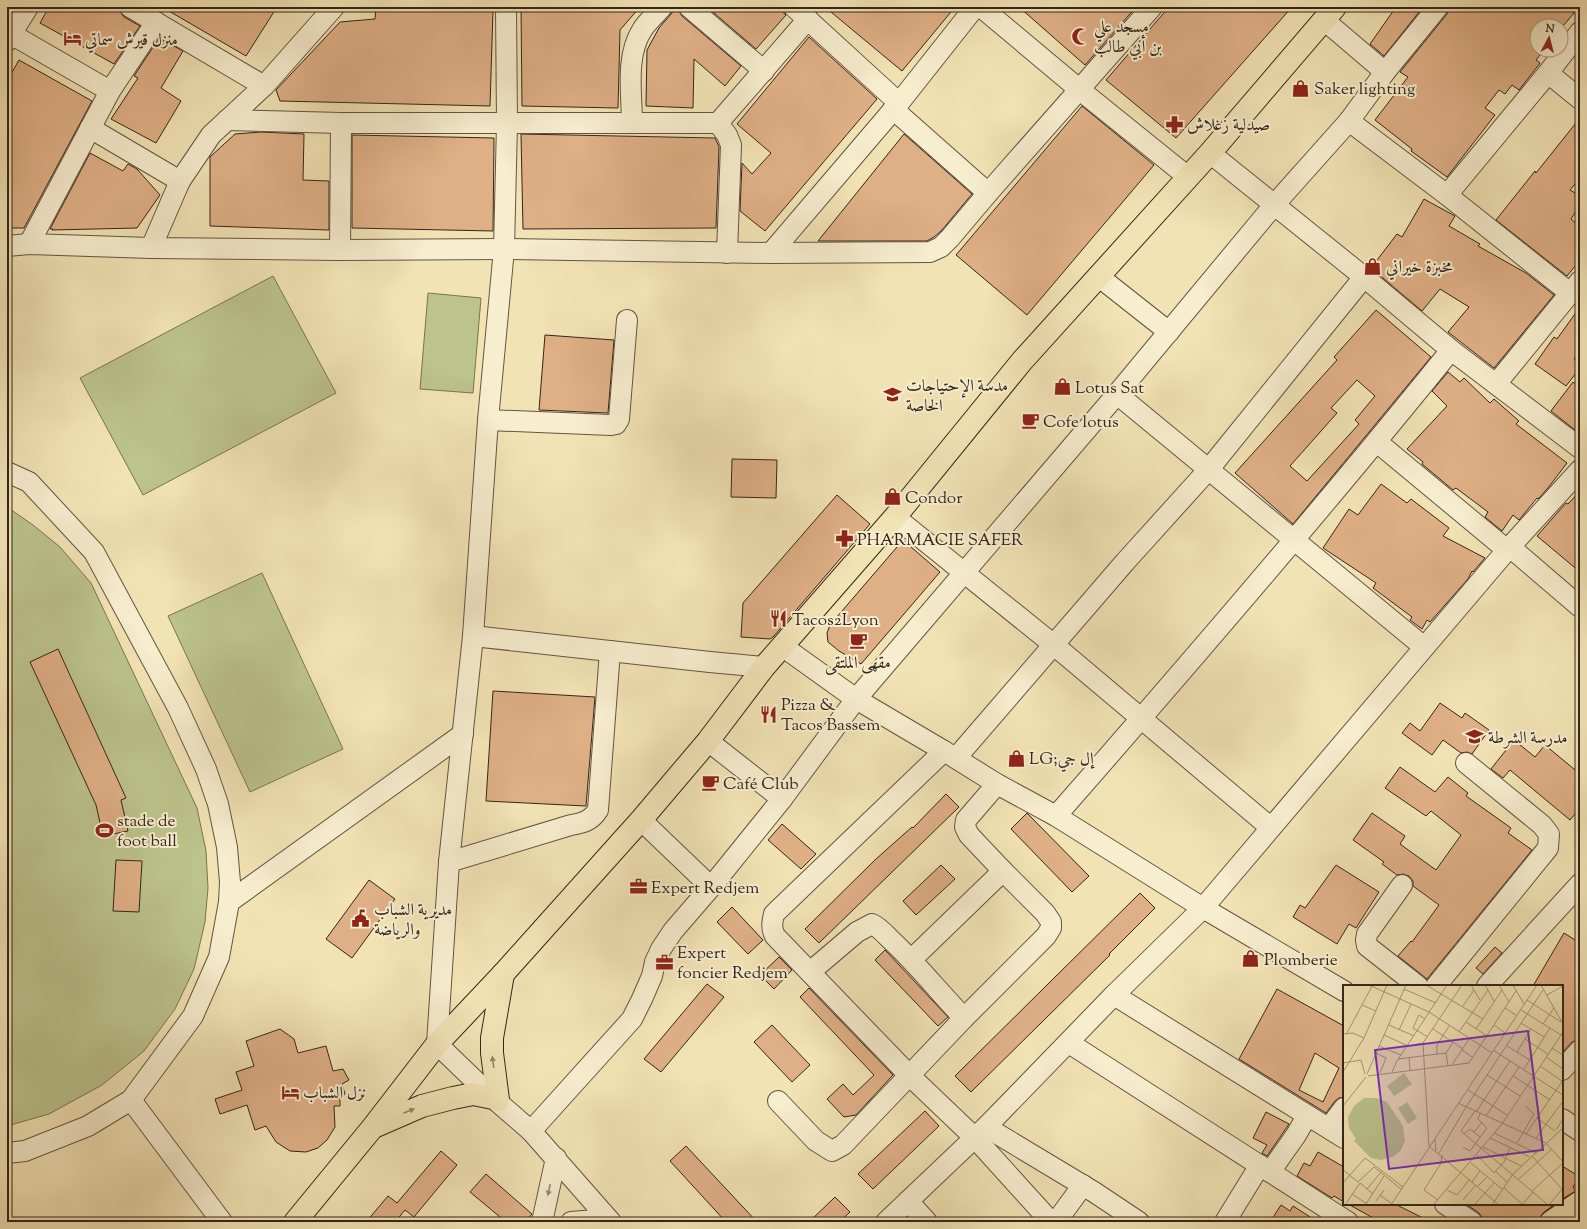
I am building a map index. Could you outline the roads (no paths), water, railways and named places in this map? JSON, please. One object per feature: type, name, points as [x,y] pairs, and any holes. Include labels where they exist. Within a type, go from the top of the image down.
[{"type":"main road","points":[[295,1222],[373,1127],[437,1044],[503,974],[641,820],[708,742],[764,667],[895,517],[1022,361],[1210,153],[1330,13]]},
{"type":"main road","points":[[373,1127],[422,1106],[452,1098],[473,1094],[496,1099],[492,1038],[503,974]]},
{"type":"main road","points":[[1551,1222],[1580,1202]]},
{"type":"street","points":[[28,7],[9,37],[110,91]]},
{"type":"street","points":[[130,7],[264,86]]},
{"type":"street","points":[[151,248],[180,181],[211,135],[264,86],[334,7]]},
{"type":"street","points":[[506,7],[507,124],[504,249],[488,420],[473,636],[449,862],[437,1044],[531,1131],[610,1220]]},
{"type":"street","points":[[632,123],[631,66],[633,52],[642,30],[662,7]]},
{"type":"street","points":[[689,7],[764,71]]},
{"type":"street","points":[[771,253],[896,106],[974,7]]},
{"type":"street","points":[[981,7],[1080,90],[1188,177]]},
{"type":"street","points":[[7,246],[28,244],[151,248],[340,250],[504,249],[728,253],[930,252],[941,247],[950,238],[1152,7]]},
{"type":"street","points":[[531,1131],[632,1019],[652,976],[655,962],[661,949],[673,931],[711,887],[782,799],[856,699],[1117,394],[1274,206],[1349,121],[1385,72],[1438,7]]},
{"type":"street","points":[[227,120],[340,123],[718,123],[764,71],[801,13],[988,193]]},
{"type":"street","points":[[1330,13],[1385,72]]},
{"type":"street","points":[[28,244],[110,91],[156,22]]},
{"type":"street","points":[[1447,195],[1580,32]]},
{"type":"street","points":[[1548,73],[1580,99]]},
{"type":"street","points":[[1349,121],[1447,195],[1575,287],[1496,384]]},
{"type":"street","points":[[340,123],[340,250]]},
{"type":"street","points":[[718,123],[731,144],[728,253]]},
{"type":"street","points":[[90,128],[180,181]]},
{"type":"street","points":[[1210,153],[1364,277],[1451,350],[1580,448]]},
{"type":"street","points":[[1098,276],[1169,332]]},
{"type":"street","points":[[1051,1222],[980,1133],[909,1075],[776,936],[772,923],[774,914],[950,754],[1054,645],[1209,469],[1364,277]]},
{"type":"street","points":[[488,420],[616,424],[619,419],[627,320]]},
{"type":"street","points":[[1056,816],[1141,719],[1377,442],[1451,350]]},
{"type":"street","points":[[1117,394],[1424,647]]},
{"type":"street","points":[[1377,442],[1580,607]]},
{"type":"street","points":[[886,1222],[980,1133],[1114,995],[1203,908],[1270,827],[1509,548],[1580,470]]},
{"type":"street","points":[[7,472],[29,482],[94,552],[178,708],[206,769],[218,804],[227,847],[230,882],[229,902],[219,957],[193,1016],[131,1100],[88,1126],[25,1151],[7,1153]]},
{"type":"street","points":[[895,517],[1054,645],[1270,827]]},
{"type":"street","points":[[473,636],[764,667]]},
{"type":"street","points":[[782,646],[856,699],[950,754],[997,784],[1056,816],[1203,908],[1343,990]]},
{"type":"street","points":[[449,862],[571,825],[583,823],[593,818],[598,810],[610,651]]},
{"type":"street","points":[[229,902],[463,734]]},
{"type":"street","points":[[708,742],[782,799]]},
{"type":"street","points":[[1437,985],[1548,848],[1549,834],[1542,825],[1466,763]]},
{"type":"street","points":[[778,1101],[816,1142],[832,1150],[843,1145],[964,1018],[1046,936],[1051,928],[1051,922],[1045,913],[969,835],[965,828],[966,820],[997,784]]},
{"type":"street","points":[[641,820],[711,887]]},
{"type":"street","points":[[912,959],[1003,871]]},
{"type":"street","points":[[1402,885],[1367,934],[1366,940],[1367,946],[1417,985]]},
{"type":"street","points":[[1488,985],[1576,896]]},
{"type":"street","points":[[810,972],[857,932],[872,924],[881,930],[912,959],[964,1018]]},
{"type":"street","points":[[1114,995],[1307,1116],[1337,1133],[1343,1112]]},
{"type":"street","points":[[1069,1043],[1348,1222]]},
{"type":"street","points":[[1563,1069],[1580,1050]]},
{"type":"street","points":[[131,1100],[222,1222]]},
{"type":"street","points":[[1225,1222],[1265,1168],[1296,1135],[1307,1116]]},
{"type":"street","points":[[1563,1120],[1580,1131]]},
{"type":"street","points":[[980,1133],[1083,1185],[1139,1222]]},
{"type":"street","points":[[542,1222],[556,1158]]},
{"type":"street","points":[[1056,1222],[1083,1185]]},
{"type":"street","points":[[908,1201],[927,1222]]},
{"type":"street","points":[[1446,1205],[1472,1222]]},
{"type":"street","points":[[571,1222],[610,1220]]},
{"type":"place","name":"مسجد علي بن أبي طالب","points":[[1081,36]]},
{"type":"place","name":"منزل قيرش سماتي","points":[[72,39]]},
{"type":"place","name":"Saker lighting","points":[[1301,88]]},
{"type":"place","name":"صيدلية زغلاش","points":[[1174,124]]},
{"type":"place","name":"مخبزة خيراني","points":[[1373,266]]},
{"type":"place","name":"Lotus Sat","points":[[1062,387]]},
{"type":"place","name":"مدسة الإحتياجات الخاصة","points":[[893,395]]},
{"type":"place","name":"Cofe lotus","points":[[1030,421]]},
{"type":"place","name":"Condor","points":[[892,497]]},
{"type":"place","name":"PHARMACIE SAFER","points":[[844,539]]},
{"type":"place","name":"Tacos2Lyon","points":[[779,619]]},
{"type":"place","name":"مقهى الملتقى","points":[[858,640]]},
{"type":"place","name":"Pizza & Tacos Bassem","points":[[768,714]]},
{"type":"place","name":"مدرسة الشرطة","points":[[1475,737]]},
{"type":"place","name":"LG;إل جي","points":[[1016,758]]},
{"type":"place","name":"Café Club","points":[[710,783]]},
{"type":"place","name":"stade de foot ball","points":[[104,830]]},
{"type":"place","name":"Expert Redjem","points":[[638,887]]},
{"type":"place","name":"مديرية الشباب والرياضة","points":[[361,919]]},
{"type":"place","name":"Plomberie","points":[[1251,959]]},
{"type":"place","name":"Expert foncier Redjem","points":[[664,962]]},
{"type":"place","name":"نزل الشباب","points":[[290,1092]]}]
